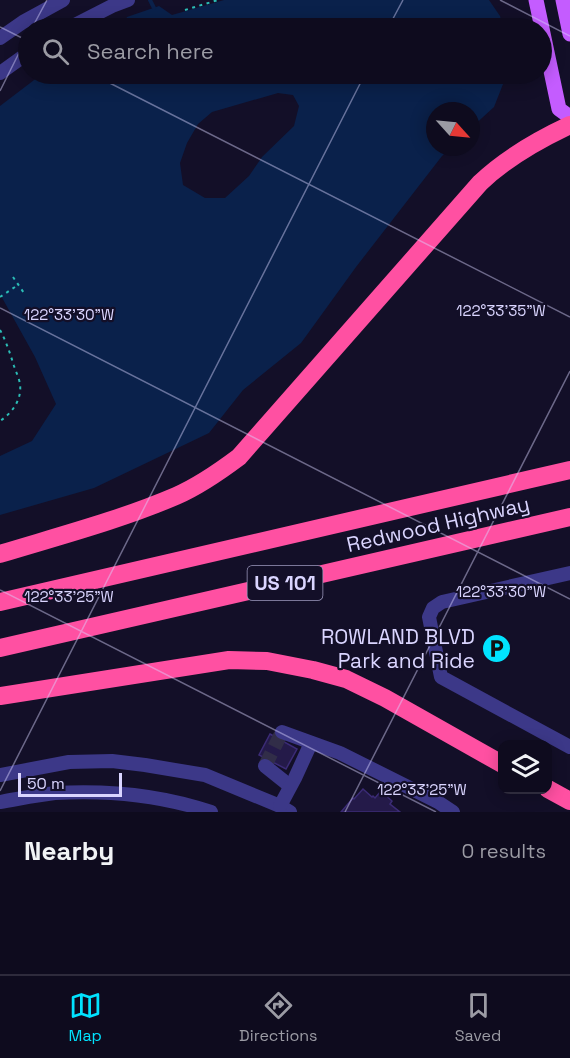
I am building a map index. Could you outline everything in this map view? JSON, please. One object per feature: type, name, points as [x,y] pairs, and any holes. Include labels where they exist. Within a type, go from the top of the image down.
[{"type":"highway","points":[[0,554],[177,496],[217,474],[239,458],[480,183],[495,168],[544,137],[570,125]]},
{"type":"highway","name":"Redwood Highway","points":[[0,602],[570,470]]},
{"type":"highway","name":"Redwood Highway","points":[[0,648],[570,517]]},
{"type":"highway","points":[[0,696],[229,660],[267,661],[346,679],[385,698],[498,762]]},
{"type":"highway","points":[[552,791],[570,801]]},
{"type":"main road","points":[[536,0],[540,18]]},
{"type":"main road","points":[[563,0],[570,34]]},
{"type":"main road","points":[[552,73],[560,109],[570,117]]},
{"type":"street","points":[[30,18],[63,0]]},
{"type":"street","points":[[89,18],[128,0]]},
{"type":"street","points":[[0,38],[18,25]]},
{"type":"street","points":[[0,73],[18,60]]},
{"type":"street","points":[[570,573],[442,602],[433,608],[429,617],[441,677],[570,747]]},
{"type":"street","points":[[282,732],[340,753],[438,802],[453,812]]},
{"type":"street","points":[[0,775],[69,762],[112,760],[205,775],[285,809],[290,786],[311,743]]},
{"type":"street","points":[[266,766],[290,786]]},
{"type":"street","points":[[0,802],[54,794],[126,793],[188,804],[211,812]]},
{"type":"path","points":[[185,10],[218,0]]},
{"type":"path","points":[[13,277],[24,293]]},
{"type":"path","points":[[0,297],[18,285]]},
{"type":"path","points":[[0,330],[20,385],[16,404],[11,412],[0,421]]},
{"type":"water","points":[[224,0],[489,0],[500,18],[126,18],[159,6],[172,15]]},
{"type":"water","points":[[29,84],[503,84],[494,107],[480,120],[480,102],[426,102],[426,156],[442,156],[356,267],[301,343],[243,390],[209,433],[94,488],[0,515],[0,456],[32,441],[56,404],[35,357],[0,294],[0,106]],"holes":[[[278,93],[293,95],[299,106],[294,126],[262,157],[249,176],[225,198],[205,198],[183,185],[180,163],[187,143],[198,124],[212,112]]]},
{"type":"building","points":[[270,734],[297,749],[286,769],[259,755]]},
{"type":"building","points":[[363,789],[375,798],[381,791],[392,801],[390,804],[400,812],[341,812]]},
{"type":"waterway","points":[[150,0],[154,8]]},
{"type":"tunnel","points":[[265,766],[282,732]]},
{"type":"place","name":"ROWLAND BLVD Park and Ride","points":[[496,648]]}]
